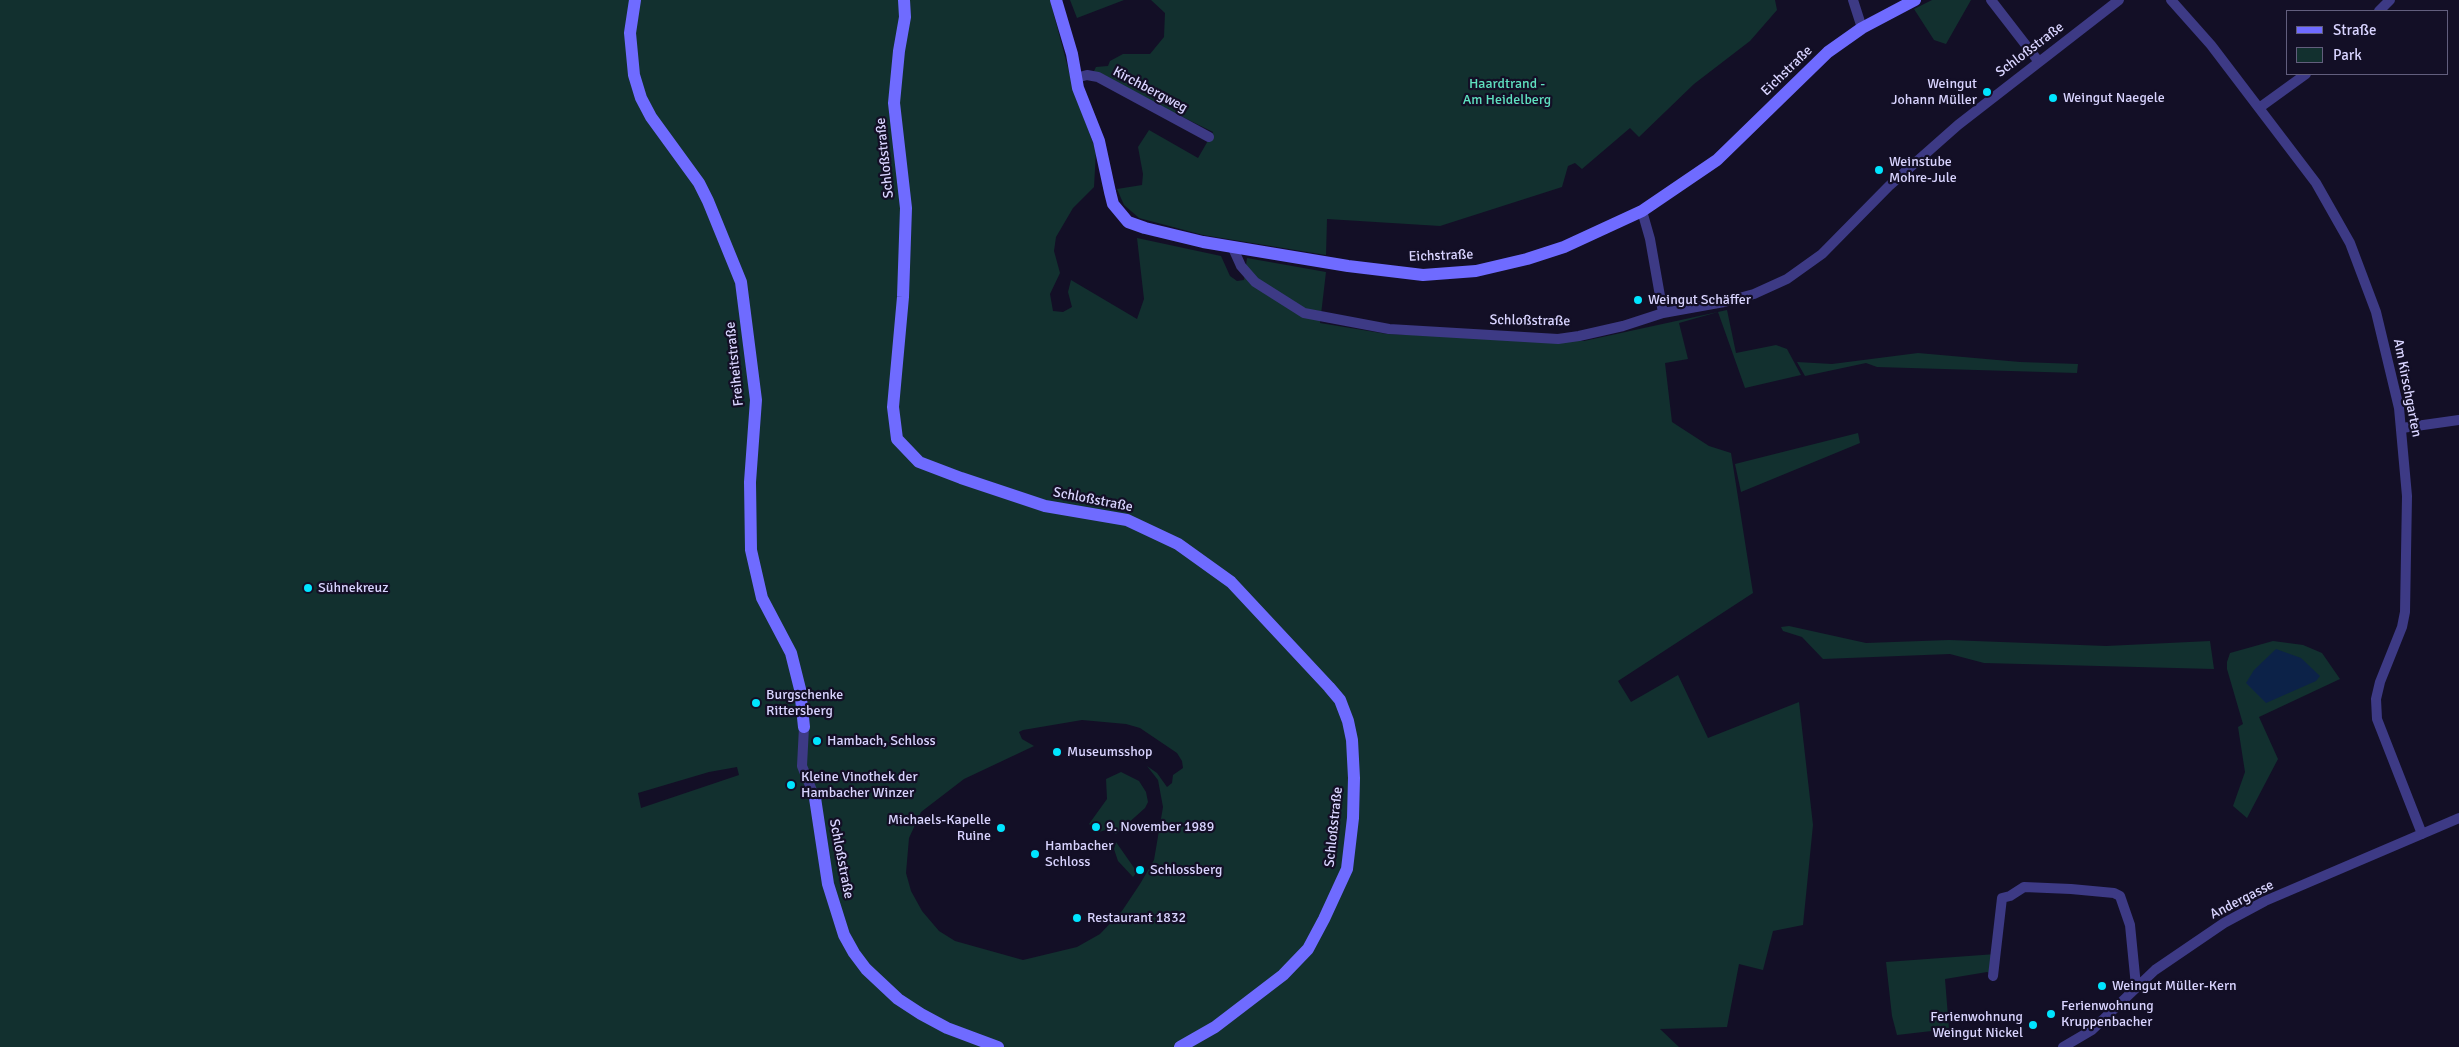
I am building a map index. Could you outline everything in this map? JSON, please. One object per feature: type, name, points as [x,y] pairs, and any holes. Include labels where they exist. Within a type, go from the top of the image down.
[{"type":"street","name":"Freiheitstraße","points":[[635,0],[630,33],[634,75],[641,98],[651,117],[708,200],[742,282],[756,400],[750,482],[751,550],[762,598],[791,653],[800,689],[804,727],[802,744]]},
{"type":"street","name":"Schloßstraße","points":[[904,0],[905,17],[899,51],[894,103],[906,208],[903,297],[893,407],[897,439],[919,462],[961,478],[1045,506],[1127,520],[1178,544],[1231,582],[1340,700],[1348,721],[1352,740],[1354,778],[1353,818],[1348,869],[1324,919],[1308,949],[1283,974],[1215,1027],[1180,1047]]},
{"type":"street","points":[[1056,0],[1072,54],[1076,78],[1099,141],[1110,192],[1120,214],[1128,222],[1145,228],[1232,246]]},
{"type":"street","points":[[1853,0],[1862,28]]},
{"type":"street","name":"Eichstraße","points":[[1232,246],[1386,272],[1423,275],[1476,271],[1527,259],[1564,247],[1642,210],[1717,160],[1812,66],[1862,28],[1914,0]]},
{"type":"street","points":[[1991,0],[2038,62]]},
{"type":"street","name":"Schloßstraße","points":[[1232,246],[1241,266],[1255,282],[1304,313],[1389,329],[1558,339],[1580,336],[1623,326],[1663,313],[1724,302],[1754,294],[1787,279],[1839,239],[1883,192],[1987,101],[2119,0]]},
{"type":"street","name":"Am Kirschgarten","points":[[2171,0],[2211,44],[2303,165],[2328,203],[2350,243],[2376,312],[2392,374],[2402,428],[2407,496],[2402,627],[2380,682],[2377,709],[2382,735],[2422,834]]},
{"type":"street","points":[[2380,10],[2390,0]]},
{"type":"street","name":"Kirchbergweg","points":[[1076,78],[1087,75],[1098,77],[1209,137]]},
{"type":"street","points":[[2259,108],[2305,75]]},
{"type":"street","points":[[1642,210],[1650,239],[1663,313]]},
{"type":"street","points":[[2402,428],[2459,420]]},
{"type":"street","name":"Schloßstraße","points":[[802,744],[803,772],[815,798],[828,884],[844,935],[854,953],[866,968],[906,1004],[947,1028],[998,1047]]},
{"type":"street","name":"Andergasse","points":[[2063,1047],[2092,1030],[2136,986],[2175,955],[2246,911],[2459,818]]},
{"type":"street","points":[[1993,976],[2002,898],[2010,896],[2024,887],[2071,889],[2114,893],[2120,896],[2130,925],[2136,986]]},
{"type":"green space","points":[[0,0],[1050,0],[1075,94],[1096,151],[1094,187],[1073,208],[1056,237],[1054,251],[1060,273],[1050,294],[1053,311],[1063,312],[1072,307],[1068,292],[1071,280],[1137,319],[1144,299],[1137,238],[1221,256],[1230,276],[1237,281],[1244,280],[1247,258],[1326,272],[1320,323],[1387,334],[1584,341],[1727,310],[1736,353],[1776,345],[1787,349],[1801,375],[1745,388],[1718,312],[1679,323],[1688,359],[1665,363],[1672,422],[1709,446],[1731,453],[1753,593],[1618,681],[1631,702],[1678,675],[1708,738],[1799,702],[1813,825],[1803,925],[1773,931],[1763,970],[1739,964],[1727,1027],[1660,1029],[1679,1047],[0,1047]],"holes":[[[1082,720],[1126,724],[1140,728],[1177,753],[1182,761],[1183,768],[1173,775],[1172,783],[1167,787],[1157,773],[1147,766],[1158,780],[1163,807],[1154,860],[1122,911],[1100,934],[1077,947],[1023,960],[955,941],[939,931],[922,911],[911,891],[906,873],[909,838],[921,812],[964,779],[1034,746],[1022,739],[1019,732]],[[737,767],[739,775],[641,808],[638,793],[709,772]]]},
{"type":"green space","points":[[1070,0],[1124,0],[1077,18]]},
{"type":"green space","name":"Haardtrand - Am Heidelberg","points":[[1151,0],[1775,0],[1777,10],[1750,41],[1694,84],[1639,137],[1630,128],[1582,169],[1575,163],[1568,166],[1562,187],[1440,226],[1327,219],[1326,255],[1203,235],[1139,218],[1124,205],[1117,189],[1142,185],[1143,174],[1138,147],[1149,130],[1198,158],[1213,132],[1093,73],[1096,67],[1108,66],[1110,61],[1123,54],[1150,54],[1164,37],[1165,13]]},
{"type":"green space","points":[[1932,0],[1971,0],[1946,44],[1934,40],[1914,9]]},
{"type":"green space","points":[[1918,353],[2020,362],[2078,364],[2077,373],[1877,367],[1866,363],[1805,376],[1797,362],[1832,364]]},
{"type":"green space","points":[[1858,433],[1860,443],[1741,492],[1735,464]]},
{"type":"green space","points":[[1789,626],[1866,643],[1949,640],[2106,646],[2210,641],[2214,669],[1984,663],[1950,654],[1823,659],[1802,637],[1783,631],[1781,627]]},
{"type":"green space","points":[[2273,641],[2303,645],[2322,653],[2340,679],[2259,717],[2278,759],[2247,818],[2233,806],[2245,772],[2238,727],[2243,724],[2227,669],[2227,662],[2230,653]]},
{"type":"green space","points":[[1121,772],[1139,781],[1146,792],[1148,802],[1145,808],[1116,834],[1109,829],[1099,832],[1089,824],[1107,799],[1106,779]]},
{"type":"green space","points":[[1116,842],[1137,872],[1133,877],[1118,861],[1114,849]]},
{"type":"green space","points":[[1996,954],[1994,975],[1987,972],[1945,979],[1949,1029],[1897,1035],[1892,1016],[1886,962]]},
{"type":"water","points":[[2276,649],[2301,658],[2320,676],[2316,681],[2266,703],[2246,683],[2254,670]]},
{"type":"place","name":"Weingut Johann Müller","points":[[1987,92]]},
{"type":"place","name":"Weingut Naegele","points":[[2053,98]]},
{"type":"place","name":"Weinstube Mohre-Jule","points":[[1879,170]]},
{"type":"place","name":"Weingut Schäffer","points":[[1638,300]]},
{"type":"place","name":"Sühnekreuz","points":[[308,588]]},
{"type":"place","name":"Burgschenke Rittersberg","points":[[756,703]]},
{"type":"place","name":"Hambach, Schloss","points":[[817,741]]},
{"type":"place","name":"Museumsshop","points":[[1057,752]]},
{"type":"place","name":"Kleine Vinothek der Hambacher Winzer","points":[[791,785]]},
{"type":"place","name":"9. November 1989","points":[[1096,827]]},
{"type":"place","name":"Michaels-Kapelle Ruine","points":[[1001,828]]},
{"type":"place","name":"Hambacher Schloss","points":[[1035,854]]},
{"type":"place","name":"Schlossberg","points":[[1140,870]]},
{"type":"place","name":"Restaurant 1832","points":[[1077,918]]},
{"type":"place","name":"Weingut Müller-Kern","points":[[2102,986]]},
{"type":"place","name":"Ferienwohnung Kruppenbacher","points":[[2051,1014]]},
{"type":"place","name":"Ferienwohnung Weingut Nickel","points":[[2033,1025]]}]
